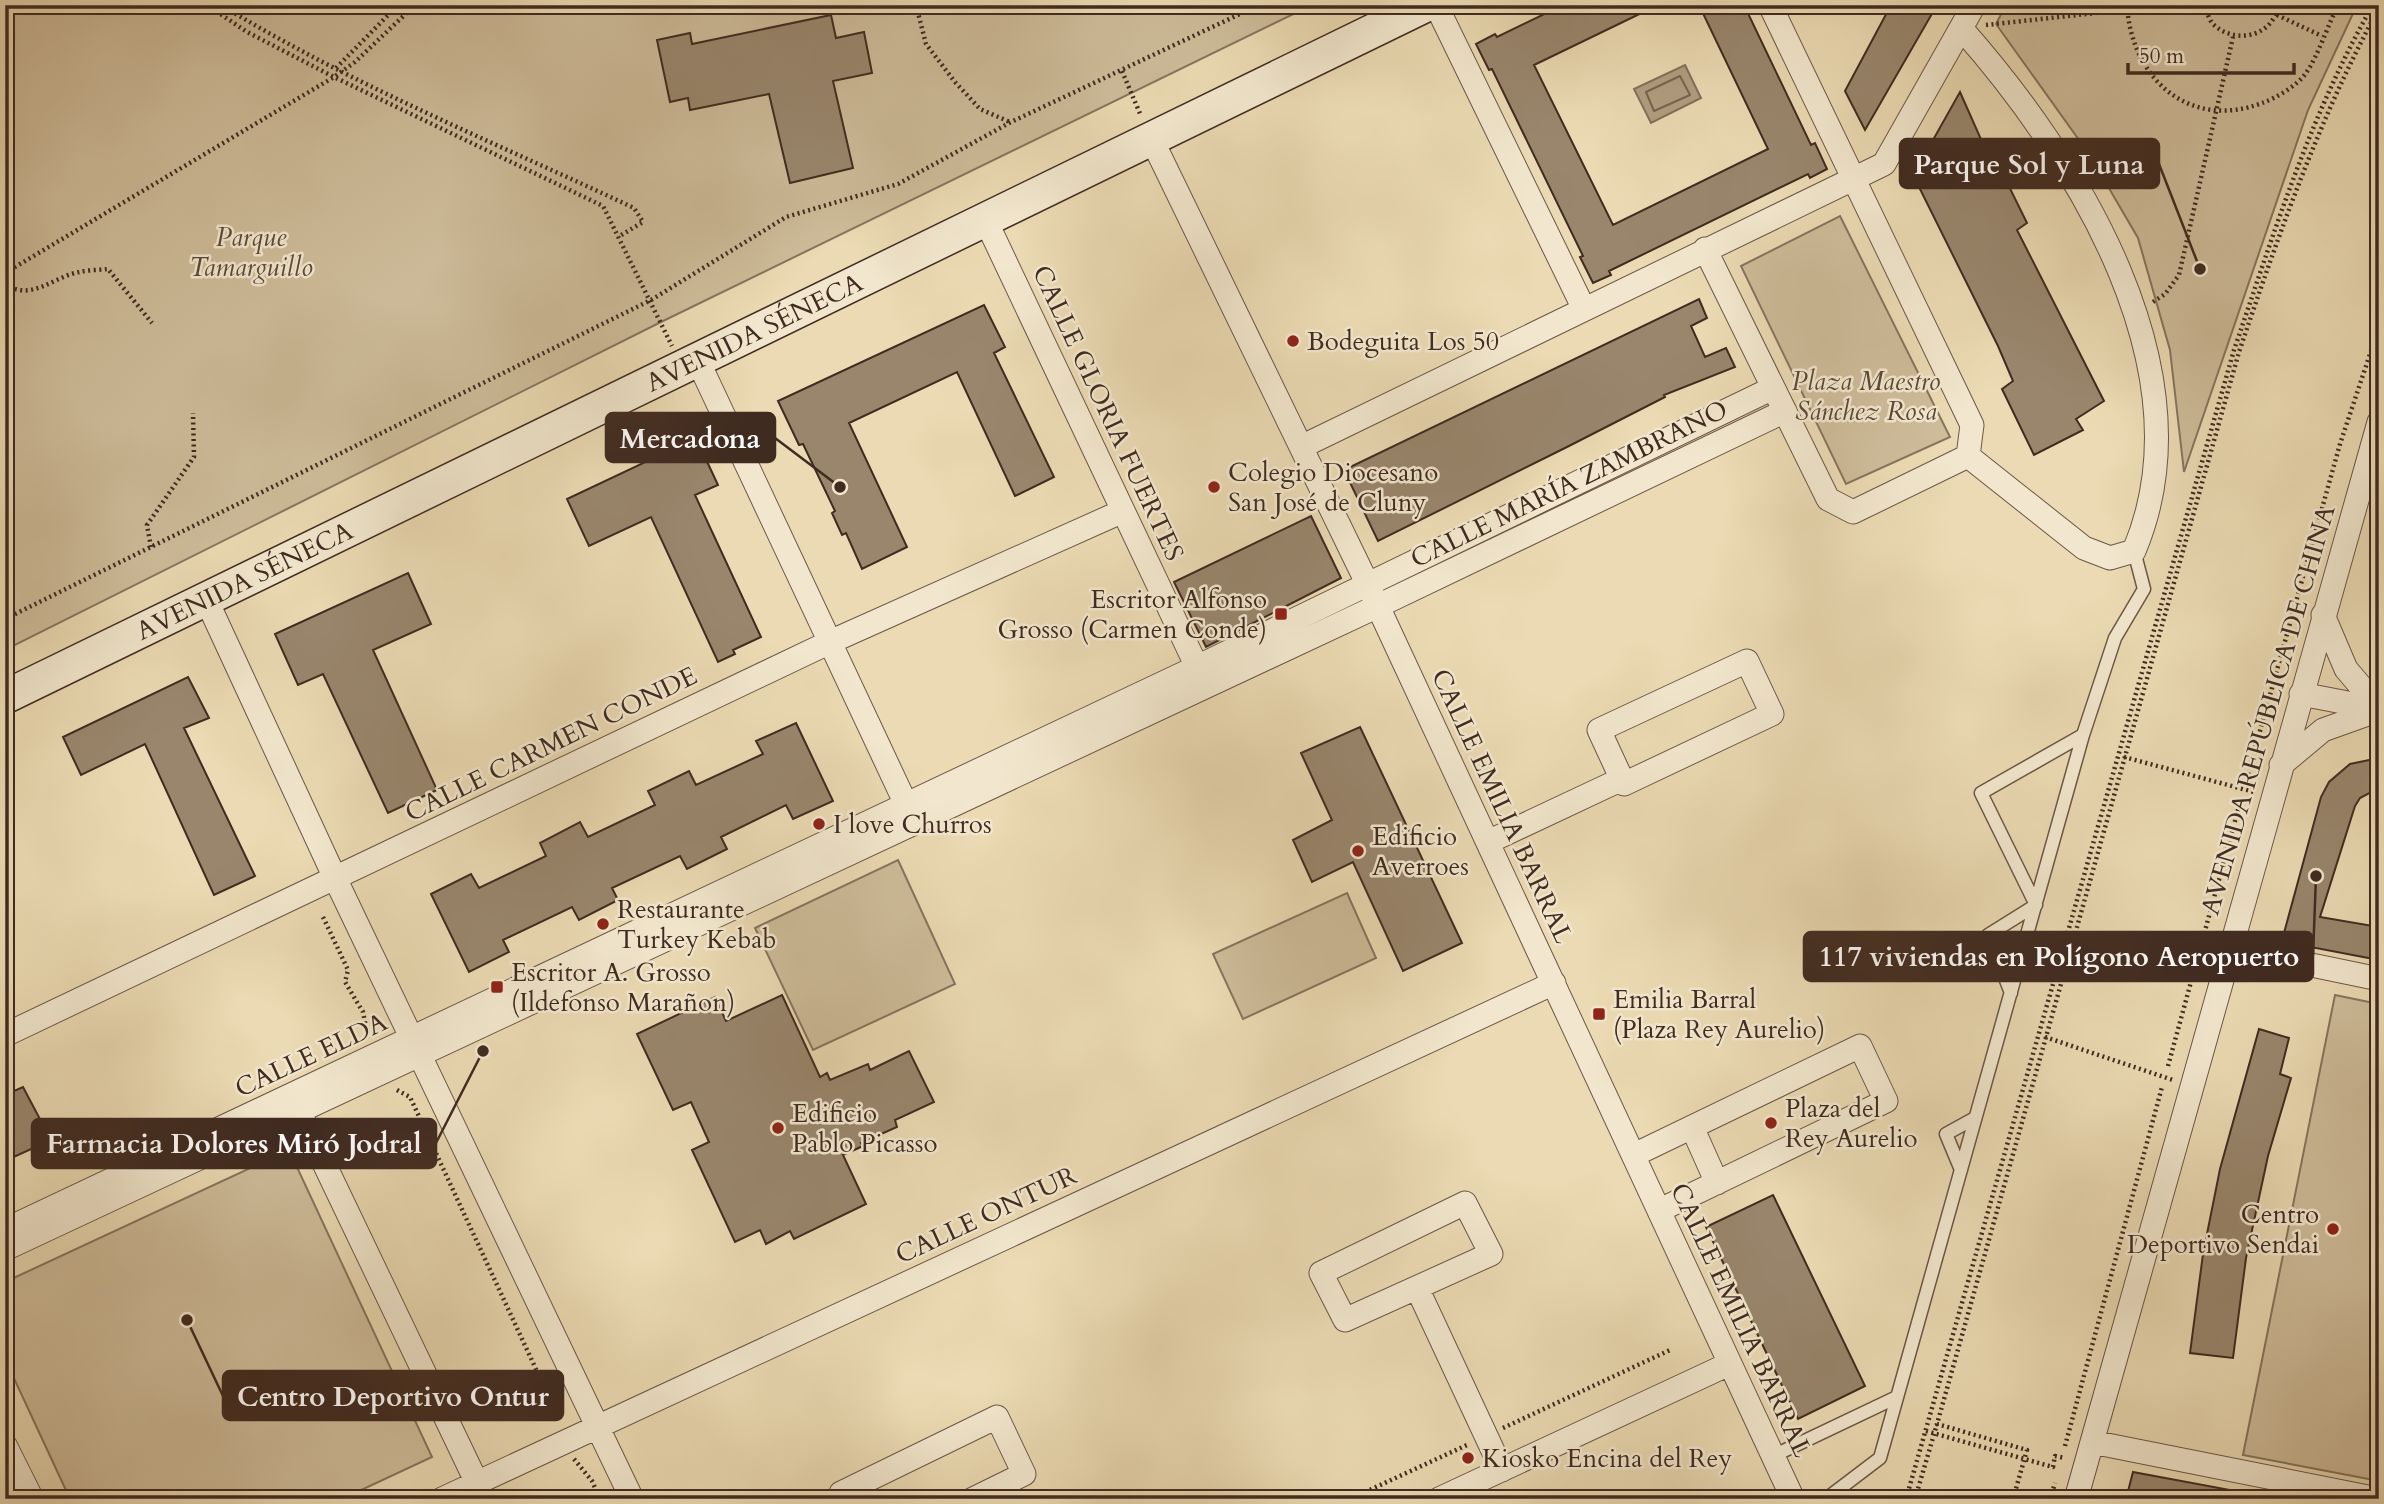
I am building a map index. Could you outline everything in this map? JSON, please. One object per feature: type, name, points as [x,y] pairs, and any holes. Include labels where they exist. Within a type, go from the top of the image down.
[{"type":"street","name":"AVENIDA SÉNECA","points":[[5,697],[1426,5]]},
{"type":"street","points":[[1436,5],[1584,309]]},
{"type":"street","points":[[1770,5],[1972,425],[1968,456]]},
{"type":"street","points":[[1301,446],[1884,164],[1974,5]]},
{"type":"street","points":[[1961,28],[2045,134],[2130,291],[2147,357],[2156,427],[2146,522],[2134,551],[2110,558],[2084,548],[1968,456]]},
{"type":"street","name":"CALLE EMILIA BARRAL","points":[[1152,140],[1368,585],[1793,1499]]},
{"type":"street","name":"CALLE GLORIA FUERTES","points":[[986,220],[1197,667]]},
{"type":"street","points":[[1705,249],[1828,499],[1853,512],[1968,456]]},
{"type":"street","points":[[416,1047],[910,812],[830,642],[690,365]]},
{"type":"street","name":"CALLE MARÍA ZAMBRANO","points":[[910,812],[1197,667],[1773,388]]},
{"type":"street","name":"CALLE MARÍA ZAMBRANO","points":[[910,812],[1377,606],[1785,411]]},
{"type":"street","name":"AVENIDA REPÚBLICA DE CHINA","points":[[2076,1499],[2190,1086],[2377,431]]},
{"type":"street","name":"CALLE CARMEN CONDE","points":[[5,1035],[830,642],[1123,511]]},
{"type":"street","points":[[206,599],[335,878],[632,1499]]},
{"type":"street","points":[[2323,615],[2346,669],[2379,709]]},
{"type":"street","points":[[1747,661],[1772,714],[1624,784],[1622,779],[1599,730],[1747,661]]},
{"type":"street","points":[[2301,694],[2379,709]]},
{"type":"street","points":[[2281,765],[2323,730],[2379,709]]},
{"type":"street","points":[[1488,842],[1622,779]]},
{"type":"street","points":[[2230,948],[2379,979]]},
{"type":"street","name":"CALLE ONTUR","points":[[442,1499],[1554,983]]},
{"type":"street","points":[[1634,1155],[1860,1046],[1886,1101],[1660,1210]]},
{"type":"street","name":"CALLE ELDA","points":[[5,1249],[299,1111],[416,1047]]},
{"type":"street","name":"CALLE ELDA","points":[[5,1230],[416,1047]]},
{"type":"street","points":[[299,1111],[477,1483]]},
{"type":"street","points":[[1692,1127],[1717,1182]]},
{"type":"street","points":[[1465,1203],[1491,1254],[1418,1290],[1346,1321],[1321,1273],[1465,1203]]},
{"type":"street","points":[[1418,1290],[1502,1469]]},
{"type":"street","points":[[1439,1499],[1729,1364]]},
{"type":"street","points":[[844,1499],[841,1493],[997,1418],[1024,1474],[973,1499]]},
{"type":"street","points":[[5,1445],[32,1499]]},
{"type":"street","points":[[2089,1453],[2378,1499]]},
{"type":"lane","points":[[1826,1499],[1880,1458],[2083,735],[2115,638],[2144,589],[2134,551]]},
{"type":"lane","points":[[2036,905],[1981,793],[2083,735]]},
{"type":"lane","points":[[2011,993],[1988,934],[2036,905]]},
{"type":"lane","points":[[1961,1170],[1945,1134],[1975,1118]]},
{"type":"lane","points":[[1773,1456],[1897,1396]]},
{"type":"path","points":[[207,5],[247,32],[334,77],[603,205],[651,300],[690,365]]},
{"type":"path","points":[[221,5],[270,35],[342,71],[634,208],[643,222],[618,237]]},
{"type":"path","points":[[336,68],[398,5]]},
{"type":"path","points":[[5,273],[334,77],[415,5]]},
{"type":"path","points":[[916,5],[926,44],[955,82],[980,109],[1011,122]]},
{"type":"path","points":[[5,619],[651,300],[786,217],[898,184],[1011,122],[1259,5]]},
{"type":"path","points":[[1961,28],[2169,5]]},
{"type":"path","points":[[2204,5],[2212,24],[2233,37],[2259,34],[2277,16],[2278,5]]},
{"type":"path","points":[[2127,8],[2130,34],[2138,56],[2151,75],[2184,102],[2199,110],[2216,112],[2244,110],[2272,100],[2305,74],[2338,5]]},
{"type":"path","points":[[1915,1499],[2047,1038],[2234,350],[2291,186],[2352,42],[2373,5]]},
{"type":"path","points":[[1906,1499],[2239,352],[2295,188],[2358,46],[2379,8]]},
{"type":"path","points":[[2277,16],[2322,36]]},
{"type":"path","points":[[2135,312],[2165,294],[2179,275],[2233,37]]},
{"type":"path","points":[[1122,71],[1152,140]]},
{"type":"path","points":[[5,284],[15,291],[34,290],[78,272],[108,270],[152,323]]},
{"type":"path","points":[[2248,774],[2336,457],[2379,327]]},
{"type":"path","points":[[151,547],[147,525],[194,457],[193,413]]},
{"type":"path","points":[[2122,757],[2272,797]]},
{"type":"path","points":[[2168,1066],[2241,799]]},
{"type":"path","points":[[323,917],[348,971],[345,982],[363,1012],[371,1049]]},
{"type":"path","points":[[2039,1036],[2190,1086]]},
{"type":"path","points":[[393,1087],[410,1097],[559,1413],[561,1430]]},
{"type":"path","points":[[2066,1446],[2162,1087]]},
{"type":"path","points":[[1499,1430],[1670,1350]]},
{"type":"path","points":[[1937,1424],[2027,1450],[2013,1499]]},
{"type":"path","points":[[1926,1431],[2053,1467],[2056,1456],[2089,1453]]},
{"type":"path","points":[[1350,1499],[1477,1440]]},
{"type":"path","points":[[570,1450],[600,1499]]},
{"type":"green space","name":"Parque Tamarguillo","points":[[5,5],[1312,5],[661,322],[5,650]]},
{"type":"green space","points":[[2006,5],[2357,5],[2308,110],[2184,472],[2170,350],[2138,238],[2089,154],[1996,24]]},
{"type":"green space","name":"Plaza Maestro Sánchez Rosa","points":[[1840,216],[1950,437],[1846,484],[1741,266]]},
{"type":"green space","points":[[898,860],[955,984],[813,1050],[755,928]]},
{"type":"green space","points":[[1347,893],[1376,958],[1243,1019],[1213,954]]},
{"type":"green space","name":"Centro Deportivo Sendai","points":[[2335,995],[2379,1004],[2379,1481],[2243,1455]]},
{"type":"green space","points":[[289,1150],[432,1457],[342,1499],[70,1499],[5,1359],[5,1282]]},
{"type":"water","points":[[1685,65],[1701,98],[1651,123],[1634,89]]},
{"type":"building","points":[[1563,5],[1658,5],[1534,65],[1613,225],[1768,149],[1699,5],[1744,5],[1811,145],[1815,143],[1827,169],[1810,178],[1808,174],[1609,271],[1611,275],[1593,283],[1580,257],[1583,256],[1492,69],[1489,70],[1476,44],[1495,34],[1497,37]]},
{"type":"building","points":[[1891,5],[1937,5],[1865,130],[1845,91]]},
{"type":"building","points":[[831,15],[836,38],[864,32],[872,73],[833,81],[853,168],[790,183],[769,94],[690,110],[688,98],[670,102],[657,40],[690,33],[692,44]]},
{"type":"building","points":[[1960,92],[1991,162],[1996,160],[2027,223],[2017,230],[2104,401],[2076,419],[2083,430],[2034,455],[2002,389],[2013,381],[1998,346],[1917,183],[1946,168],[1933,140]]},
{"type":"building","points":[[1699,299],[1707,318],[1691,326],[1705,357],[1726,348],[1735,367],[1664,395],[1665,397],[1378,541],[1344,470]]},
{"type":"building","points":[[984,305],[1005,347],[994,353],[1054,477],[1015,496],[957,372],[849,423],[907,547],[862,569],[846,533],[842,535],[832,513],[835,511],[803,444],[799,445],[778,401]]},
{"type":"building","points":[[696,438],[718,485],[695,495],[761,637],[733,650],[735,654],[718,662],[651,517],[589,546],[567,499]]},
{"type":"building","points":[[1311,516],[1341,578],[1206,647],[1174,582]]},
{"type":"building","points":[[408,573],[431,624],[373,650],[437,790],[388,813],[323,674],[298,685],[275,634]]},
{"type":"building","points":[[188,677],[209,718],[184,728],[255,876],[214,895],[145,744],[81,775],[63,737]]},
{"type":"building","points":[[796,723],[833,801],[793,819],[786,805],[721,837],[727,849],[687,869],[680,856],[612,888],[618,900],[579,920],[572,907],[503,940],[509,952],[469,972],[431,894],[471,874],[479,888],[546,856],[540,843],[580,822],[588,837],[655,805],[648,791],[689,771],[696,785],[763,754],[756,741]]},
{"type":"building","name":"Edificio Averroes","points":[[1360,727],[1462,943],[1403,971],[1353,862],[1312,882],[1293,840],[1332,820],[1301,753]]},
{"type":"building","points":[[2379,758],[2379,788],[2360,798],[2355,806],[2320,917],[2379,927],[2379,960],[2281,944],[2321,797],[2329,782],[2350,764]]},
{"type":"building","name":"Edificio Pablo Picasso","points":[[782,995],[820,1077],[827,1073],[830,1080],[868,1064],[870,1070],[909,1051],[934,1102],[895,1120],[897,1127],[861,1143],[863,1146],[843,1155],[866,1204],[794,1239],[790,1231],[766,1244],[760,1230],[735,1242],[692,1150],[709,1142],[691,1102],[673,1110],[637,1034],[715,997],[726,1021]]},
{"type":"building","points":[[2259,1029],[2289,1038],[2280,1074],[2291,1078],[2268,1156],[2246,1258],[2233,1358],[2190,1353],[2203,1254],[2220,1169]]},
{"type":"building","points":[[23,1087],[51,1140],[5,1161],[5,1095]]},
{"type":"building","points":[[1773,1195],[1865,1386],[1798,1419],[1706,1227]]},
{"type":"building","points":[[2133,1472],[2230,1490],[2229,1499],[2126,1499]]},
{"type":"place","name":"Parque Sol y Luna","points":[[2200,269]]},
{"type":"place","name":"Bodeguita Los 50","points":[[1293,341]]},
{"type":"place","name":"Mercadona","points":[[840,487]]},
{"type":"place","name":"Colegio Diocesano San José de Cluny","points":[[1214,487]]},
{"type":"place","name":"Escritor Alfonso Grosso (Carmen Conde)","points":[[1281,614]]},
{"type":"place","name":"I love Churros","points":[[819,824]]},
{"type":"place","name":"Edificio Averroes","points":[[1358,851]]},
{"type":"place","name":"117 viviendas en Polígono Aeropuerto","points":[[2316,876]]},
{"type":"place","name":"Restaurante Turkey Kebab","points":[[603,924]]},
{"type":"place","name":"Escritor A. Grosso (Ildefonso Marañon)","points":[[497,987]]},
{"type":"place","name":"Emilia Barral (Plaza Rey Aurelio)","points":[[1599,1014]]},
{"type":"place","name":"Farmacia Dolores Miró Jodral","points":[[483,1051]]},
{"type":"place","name":"Plaza del Rey Aurelio","points":[[1771,1123]]},
{"type":"place","name":"Edificio Pablo Picasso","points":[[778,1128]]},
{"type":"place","name":"Centro Deportivo Sendai","points":[[2333,1229]]},
{"type":"place","name":"Centro Deportivo Ontur","points":[[187,1320]]},
{"type":"place","name":"Kiosko Encina del Rey","points":[[1468,1458]]}]
